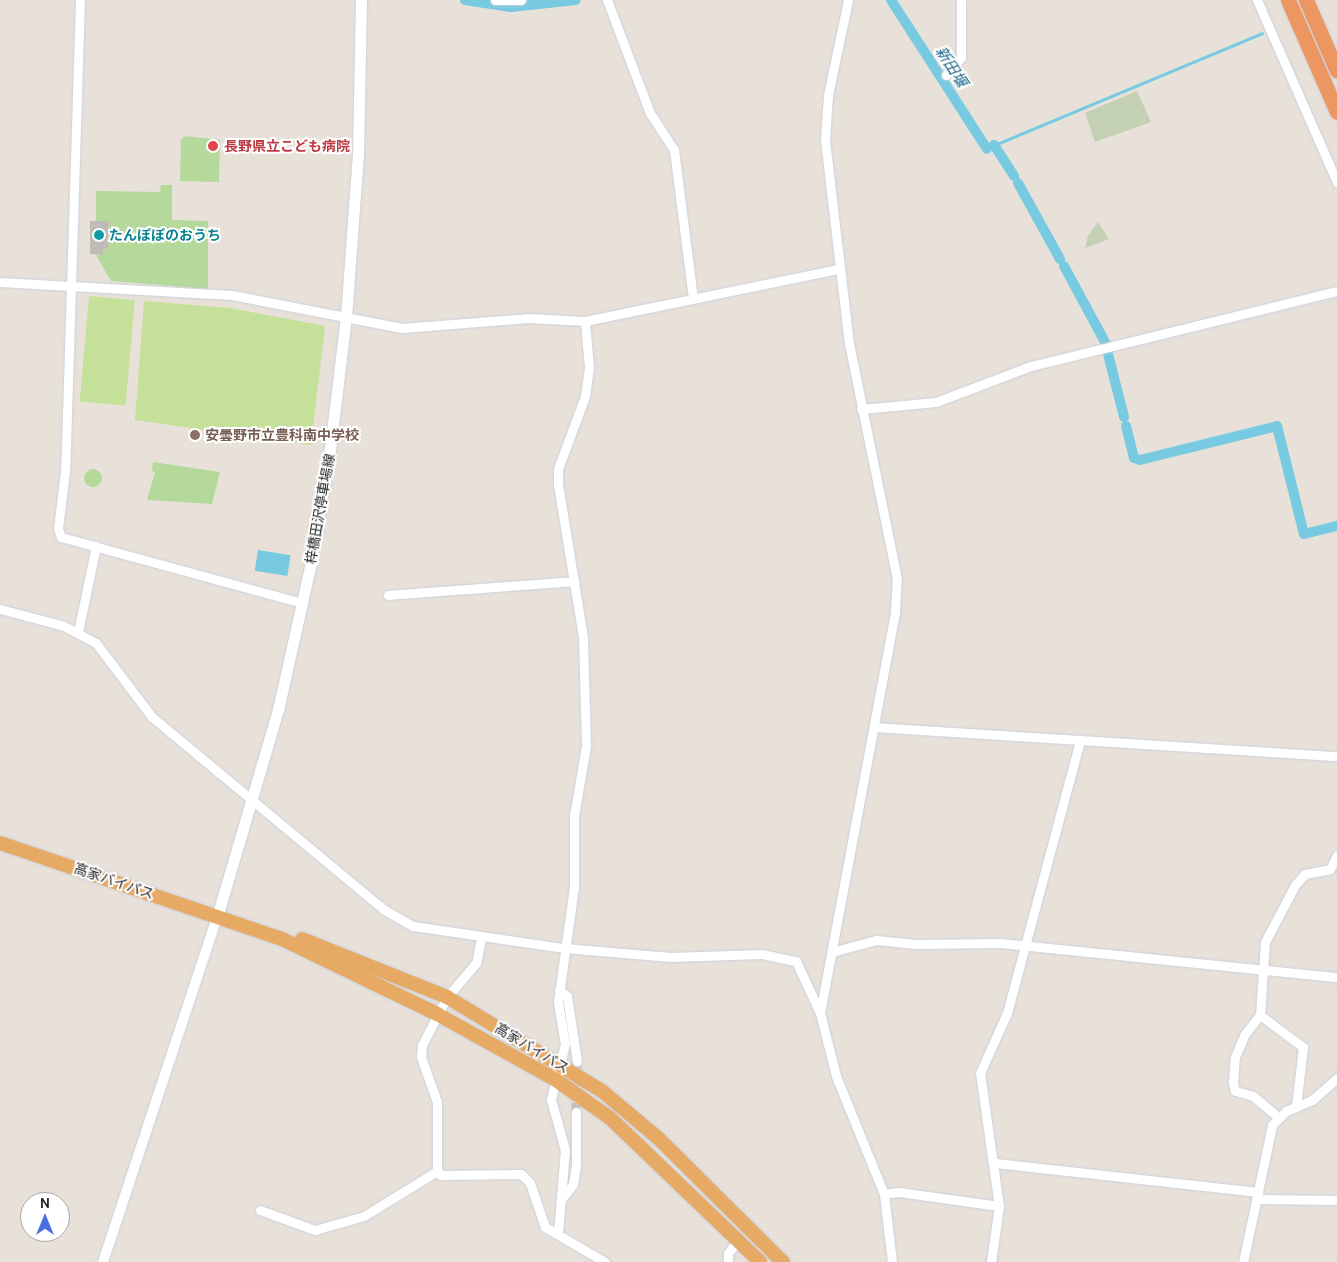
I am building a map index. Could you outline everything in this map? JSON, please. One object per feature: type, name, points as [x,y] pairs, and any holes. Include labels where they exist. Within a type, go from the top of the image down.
[{"type":"highway","points":[[1288,0],[1337,112]]},
{"type":"highway","points":[[1306,0],[1337,71]]},
{"type":"highway","name":"高家バイパス","points":[[0,843],[223,919],[341,965],[437,1014],[556,1080],[610,1118],[760,1262]]},
{"type":"highway","name":"高家バイパス","points":[[223,919],[312,942],[447,997],[560,1064],[658,1138],[783,1262]]},
{"type":"main road","name":"梓橋田沢停車場線","points":[[223,919],[303,603],[327,467],[346,317],[358,155],[361,0]]},
{"type":"street","points":[[80,0],[65,471],[58,529],[61,537],[303,603]]},
{"type":"street","points":[[496,0],[522,0]]},
{"type":"street","points":[[607,0],[650,113],[674,150],[693,298]]},
{"type":"street","points":[[820,1013],[874,727],[897,579],[861,409],[839,269],[825,117],[848,0]]},
{"type":"street","points":[[946,75],[961,57],[961,0]]},
{"type":"street","points":[[1257,0],[1337,182]]},
{"type":"street","points":[[0,282],[72,283],[232,295],[402,328],[528,318],[585,321],[839,269]]},
{"type":"street","points":[[861,409],[936,402],[1031,366],[1337,291]]},
{"type":"street","points":[[558,1233],[563,1196],[564,1140],[551,1099],[565,1044],[559,990],[574,886],[574,816],[586,746],[583,637],[558,485],[558,469],[585,396],[589,368],[585,321]]},
{"type":"street","points":[[78,632],[96,546]]},
{"type":"street","points":[[388,595],[574,581]]},
{"type":"street","points":[[0,609],[78,632],[109,658],[152,717],[253,803],[399,919],[425,929],[564,948],[671,957],[722,952],[789,959],[801,968],[820,1013],[836,1076],[884,1194],[892,1262]]},
{"type":"street","points":[[874,727],[1337,756]]},
{"type":"street","points":[[991,1262],[999,1206],[980,1073],[1007,1013],[1023,945],[1080,740]]},
{"type":"street","points":[[1278,1117],[1253,1096],[1235,1091],[1233,1083],[1235,1057],[1245,1034],[1260,1015],[1266,942],[1295,885],[1305,874],[1330,869],[1337,855]]},
{"type":"street","points":[[103,1262],[223,919]]},
{"type":"street","points":[[481,938],[476,963],[447,997],[437,1014],[420,1057],[437,1102],[437,1170],[441,1174],[521,1174],[530,1183],[545,1227],[605,1262]]},
{"type":"street","points":[[832,952],[876,940],[1023,945],[1263,972],[1337,977]]},
{"type":"street","points":[[559,990],[567,996],[577,1061]]},
{"type":"street","points":[[1260,1015],[1302,1047],[1296,1107]]},
{"type":"street","points":[[1243,1262],[1258,1196],[1268,1134],[1278,1117],[1312,1100],[1337,1078]]},
{"type":"street","points":[[563,1196],[573,1184],[576,1164],[576,1112]]},
{"type":"street","points":[[994,1163],[1258,1196],[1337,1200]]},
{"type":"street","points":[[260,1210],[315,1230],[364,1216],[437,1170]]},
{"type":"street","points":[[884,1194],[899,1192],[999,1206]]},
{"type":"street","points":[[728,1262],[728,1253],[738,1240]]},
{"type":"green space","points":[[1137,91],[1151,122],[1095,142],[1085,113]]},
{"type":"green space","points":[[185,136],[220,140],[219,182],[180,181],[181,140]]},
{"type":"green space","points":[[161,185],[172,185],[172,220],[208,221],[208,289],[111,281],[96,255],[103,255],[103,248],[108,248],[109,221],[96,221],[96,191],[160,192]]},
{"type":"green space","points":[[1098,222],[1109,239],[1085,248],[1088,236]]},
{"type":"green space","points":[[89,296],[135,300],[126,406],[80,402]]},
{"type":"green space","points":[[144,301],[230,308],[325,326],[311,445],[135,420]]},
{"type":"green space","points":[[153,462],[220,472],[212,504],[147,500],[155,472],[152,471]]},
{"type":"green space","points":[[93,469],[99,472],[102,478],[99,484],[93,487],[87,484],[84,478],[87,472]]},
{"type":"water","points":[[258,550],[291,555],[287,576],[255,571]]},
{"type":"building","name":"たんぽぽのおうち","points":[[90,221],[109,221],[108,249],[103,248],[103,255],[90,254]]},
{"type":"waterway","name":"新田堰","points":[[465,0],[511,7],[576,0]]},
{"type":"waterway","name":"新田堰","points":[[891,0],[987,149]]},
{"type":"waterway","points":[[997,144],[1262,33]]},
{"type":"waterway","points":[[994,145],[1014,176]]},
{"type":"waterway","points":[[1018,183],[1060,259]]},
{"type":"waterway","points":[[1064,266],[1105,342]]},
{"type":"waterway","points":[[1108,354],[1124,417]]},
{"type":"waterway","points":[[1126,426],[1134,458],[1140,460],[1277,426],[1304,534],[1337,526]]},
{"type":"tunnel","points":[[576,1112],[577,1061]]},
{"type":"place","name":"長野県立こども病院","points":[[213,146]]},
{"type":"place","name":"たんぽぽのおうち","points":[[99,235]]},
{"type":"place","name":"安曇野市立豊科南中学校","points":[[195,435]]}]
